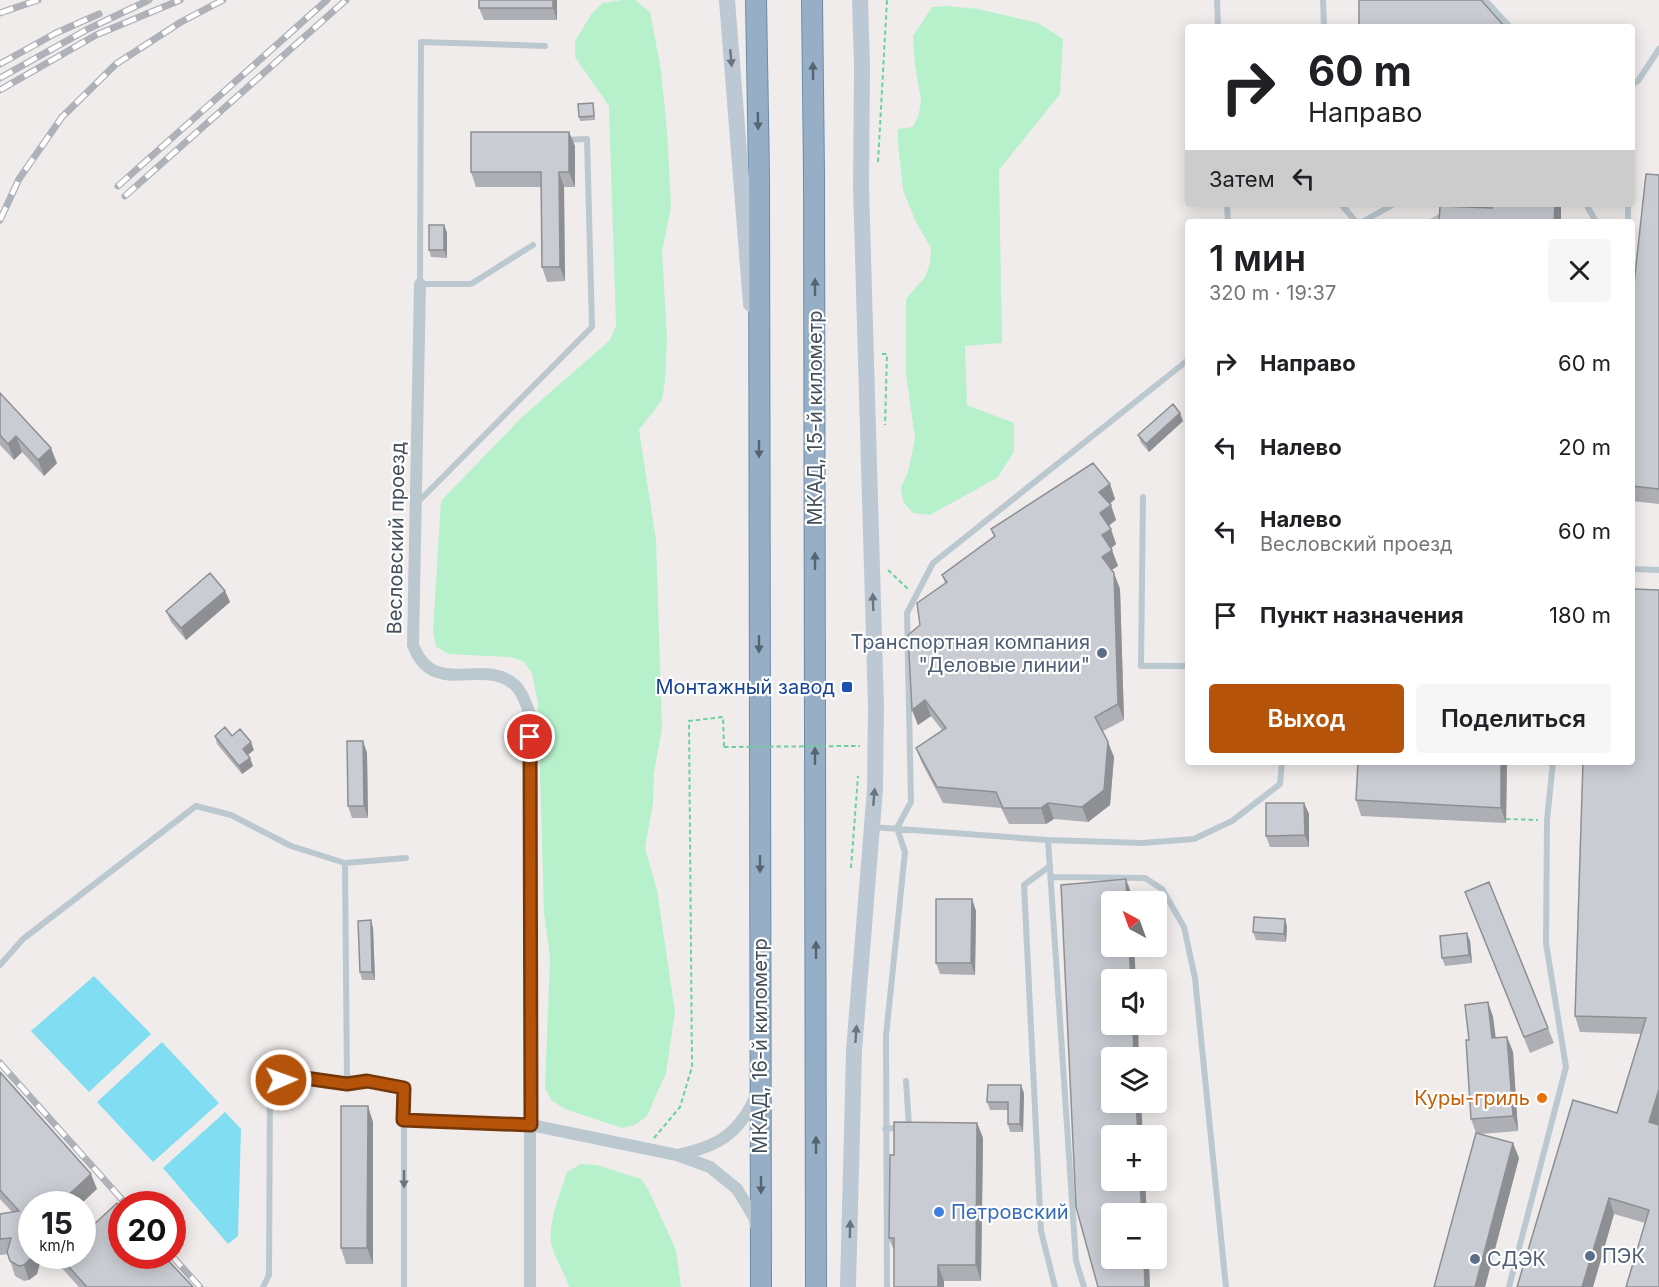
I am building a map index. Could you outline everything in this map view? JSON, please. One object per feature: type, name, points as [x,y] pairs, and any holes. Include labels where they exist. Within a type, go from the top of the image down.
[{"type":"highway","points":[[756,0],[759,390]]},
{"type":"highway","name":"МКАД, 15-й километр","points":[[812,0],[816,1287]]},
{"type":"highway","name":"МКАД, 16-й километр","points":[[759,390],[761,1287]]},
{"type":"main road","points":[[727,0],[759,390]]},
{"type":"main road","points":[[848,1287],[854,1051],[875,789],[876,696],[861,198],[860,0]]},
{"type":"street","name":"Весловский проезд","points":[[420,284],[414,645],[418,656],[427,668],[438,674],[497,676],[515,685],[530,714],[530,1287]]},
{"type":"street","points":[[676,1155],[704,1149],[729,1135],[748,1114],[760,1088]]},
{"type":"street","points":[[403,1120],[531,1125],[676,1155],[710,1167],[737,1189],[755,1219],[761,1254]]},
{"type":"lane","points":[[1217,0],[1218,24]]},
{"type":"lane","points":[[1323,0],[1324,24]]},
{"type":"lane","points":[[1485,0],[1507,24]]},
{"type":"lane","points":[[533,245],[471,284],[420,284],[421,42],[545,46]]},
{"type":"lane","points":[[1635,82],[1659,49]]},
{"type":"lane","points":[[416,504],[592,327],[587,139],[554,140]]},
{"type":"lane","points":[[1344,207],[1354,219]]},
{"type":"lane","points":[[1367,219],[1389,207]]},
{"type":"lane","points":[[1436,219],[1458,207]]},
{"type":"lane","points":[[887,1287],[886,1036],[904,852],[897,828],[911,802],[907,613],[933,563],[1185,362]]},
{"type":"lane","points":[[1143,497],[1141,666],[1185,666]]},
{"type":"lane","points":[[1635,569],[1659,570]]},
{"type":"lane","points":[[871,827],[1048,840],[1142,843],[1194,839],[1232,821],[1280,784],[1282,765]]},
{"type":"lane","points":[[1509,1287],[1566,1067],[1546,943],[1547,820],[1552,765]]},
{"type":"lane","points":[[0,965],[23,939],[196,806],[231,815],[291,846],[345,863],[406,858]]},
{"type":"lane","points":[[1048,840],[1076,1261],[1084,1287]]},
{"type":"lane","points":[[345,863],[347,1084]]},
{"type":"lane","points":[[1050,866],[1024,885],[1041,1231],[1055,1287]]},
{"type":"lane","points":[[1051,877],[1145,878],[1162,889],[1184,927],[1195,978],[1226,1287]]},
{"type":"lane","points":[[263,1287],[269,1275],[270,1089],[281,1080],[305,1078],[347,1084],[367,1081],[404,1088],[404,1287]]},
{"type":"lane","points":[[906,1081],[909,1126]]},
{"type":"lane","points":[[885,1129],[909,1126],[919,1129]]},
{"type":"path","points":[[645,1149],[680,1107],[692,1067],[689,721],[723,717],[724,747],[861,746]]},
{"type":"path","points":[[851,868],[859,768]]},
{"type":"path","points":[[1506,819],[1534,820]]},
{"type":"green space","points":[[635,0],[650,12],[661,70],[671,207],[662,252],[667,338],[665,381],[662,400],[639,430],[656,540],[662,728],[645,848],[657,890],[675,1012],[666,1073],[647,1116],[635,1125],[622,1128],[565,1109],[552,1101],[545,1088],[550,958],[544,912],[538,703],[532,673],[523,661],[509,657],[448,654],[436,646],[433,631],[441,501],[522,417],[610,340],[616,326],[609,106],[575,57],[575,41],[592,13],[603,3]]},
{"type":"green space","points":[[932,7],[978,9],[1038,23],[1063,39],[1060,94],[999,170],[1002,343],[965,346],[967,405],[1014,423],[1014,452],[997,478],[930,515],[913,513],[903,502],[901,487],[908,472],[915,438],[906,374],[906,299],[925,277],[930,264],[931,248],[915,220],[903,190],[898,129],[913,127],[919,114],[921,99],[913,36]]},
{"type":"green space","points":[[581,1164],[597,1165],[641,1179],[649,1191],[676,1250],[681,1287],[569,1287],[552,1247],[551,1229],[567,1172]]},
{"type":"water","points":[[94,976],[151,1034],[89,1092],[31,1031]]},
{"type":"water","points":[[162,1042],[219,1103],[153,1162],[97,1102]]},
{"type":"water","points":[[225,1112],[241,1129],[238,1236],[228,1244],[186,1195],[186,1191],[183,1191],[163,1168]]},
{"type":"building","points":[[479,0],[553,0],[553,8],[479,8]]},
{"type":"building","points":[[1359,0],[1481,0],[1502,24],[1359,24]]},
{"type":"building","points":[[593,103],[594,116],[579,117],[578,104]]},
{"type":"building","points":[[471,132],[569,132],[569,172],[559,172],[560,267],[542,267],[541,172],[471,172]]},
{"type":"building","points":[[1646,174],[1659,175],[1659,489],[1635,486],[1635,275]]},
{"type":"building","points":[[1440,207],[1555,207],[1554,219],[1439,219]]},
{"type":"building","points":[[429,225],[444,225],[444,250],[429,250]]},
{"type":"building","points":[[0,393],[51,448],[38,460],[16,436],[8,444],[0,435]]},
{"type":"building","points":[[1173,404],[1180,413],[1146,444],[1138,435]]},
{"type":"building","points":[[1093,463],[1110,484],[1099,492],[1111,505],[1100,513],[1111,529],[1102,535],[1112,550],[1102,557],[1114,573],[1118,704],[1095,717],[1108,742],[1104,790],[1082,807],[1048,803],[1041,808],[1003,808],[996,792],[937,787],[916,748],[946,728],[925,700],[912,710],[908,635],[920,625],[917,603],[947,582],[942,575],[995,536],[991,529]]},
{"type":"building","points":[[210,573],[225,591],[181,628],[166,611]]},
{"type":"building","points":[[1635,589],[1659,590],[1659,1089],[1649,1122],[1659,1125],[1659,1287],[1626,1287],[1649,1210],[1609,1198],[1582,1287],[1517,1287],[1573,1100],[1617,1113],[1646,1018],[1575,1016],[1583,765],[1635,765]]},
{"type":"building","points":[[225,727],[232,736],[240,729],[251,742],[243,749],[250,758],[239,766],[215,736]]},
{"type":"building","points":[[347,741],[363,741],[364,806],[348,806]]},
{"type":"building","points":[[1358,765],[1501,765],[1501,808],[1356,800]]},
{"type":"building","points":[[1266,803],[1304,803],[1305,835],[1266,836]]},
{"type":"building","points":[[1126,879],[1127,891],[1101,891],[1101,957],[1130,957],[1130,969],[1101,969],[1101,1035],[1133,1035],[1134,1047],[1101,1047],[1101,1113],[1137,1113],[1137,1125],[1101,1125],[1101,1191],[1141,1191],[1141,1203],[1101,1203],[1101,1269],[1144,1269],[1145,1287],[1098,1287],[1076,1207],[1061,885]]},
{"type":"building","points":[[1489,882],[1548,1028],[1524,1037],[1465,892]]},
{"type":"building","points":[[936,899],[972,899],[971,963],[936,963]]},
{"type":"building","points":[[1254,917],[1285,919],[1284,934],[1253,932]]},
{"type":"building","points":[[371,920],[372,972],[360,972],[358,921]]},
{"type":"building","points":[[1467,933],[1469,955],[1442,958],[1440,936]]},
{"type":"building","points":[[1488,1002],[1492,1038],[1507,1037],[1513,1116],[1471,1119],[1466,1040],[1469,1040],[1465,1005]]},
{"type":"building","points":[[0,1072],[91,1174],[73,1191],[18,1191],[18,1210],[0,1190]]},
{"type":"building","points":[[988,1085],[1021,1085],[1020,1124],[1008,1124],[1008,1102],[987,1102]]},
{"type":"building","points":[[341,1106],[368,1106],[367,1248],[341,1248]]},
{"type":"building","name":"Петровский","points":[[894,1122],[977,1123],[976,1265],[938,1265],[938,1287],[894,1287],[894,1238],[889,1238],[890,1155],[894,1155]]},
{"type":"building","points":[[1476,1133],[1513,1143],[1475,1287],[1434,1287]]},
{"type":"building","points":[[18,1211],[18,1265],[10,1261],[7,1252],[11,1238],[0,1239],[0,1214]]},
{"type":"building","points":[[108,1211],[108,1269],[176,1269],[193,1287],[87,1287],[71,1269],[96,1269],[96,1223]]},
{"type":"railway","points":[[0,13],[38,0]]},
{"type":"railway","points":[[0,78],[88,29],[149,0]]},
{"type":"railway","points":[[0,90],[96,35],[180,0]]},
{"type":"railway","points":[[0,220],[19,179],[62,117],[116,64],[181,22],[223,0]]},
{"type":"railway","points":[[118,186],[327,0]]},
{"type":"railway","points":[[125,196],[346,0]]},
{"type":"railway","points":[[0,64],[56,33],[99,14]]},
{"type":"railway","points":[[0,1063],[114,1191]]},
{"type":"railway","points":[[184,1269],[200,1287]]},
{"type":"place","name":"Транспортная компания \"Деловые линии\"","points":[[1102,653]]},
{"type":"place","name":"Монтажный завод","points":[[847,687]]},
{"type":"place","name":"Куры-гриль","points":[[1542,1098]]},
{"type":"place","name":"Петровский","points":[[939,1212]]},
{"type":"place","name":"ПЭК","points":[[1590,1256]]},
{"type":"place","name":"СДЭК","points":[[1475,1259]]},
{"type":"route","points":[[281,1080],[305,1078],[347,1084],[367,1081],[404,1088],[403,1120],[531,1125],[530,737]]}]
